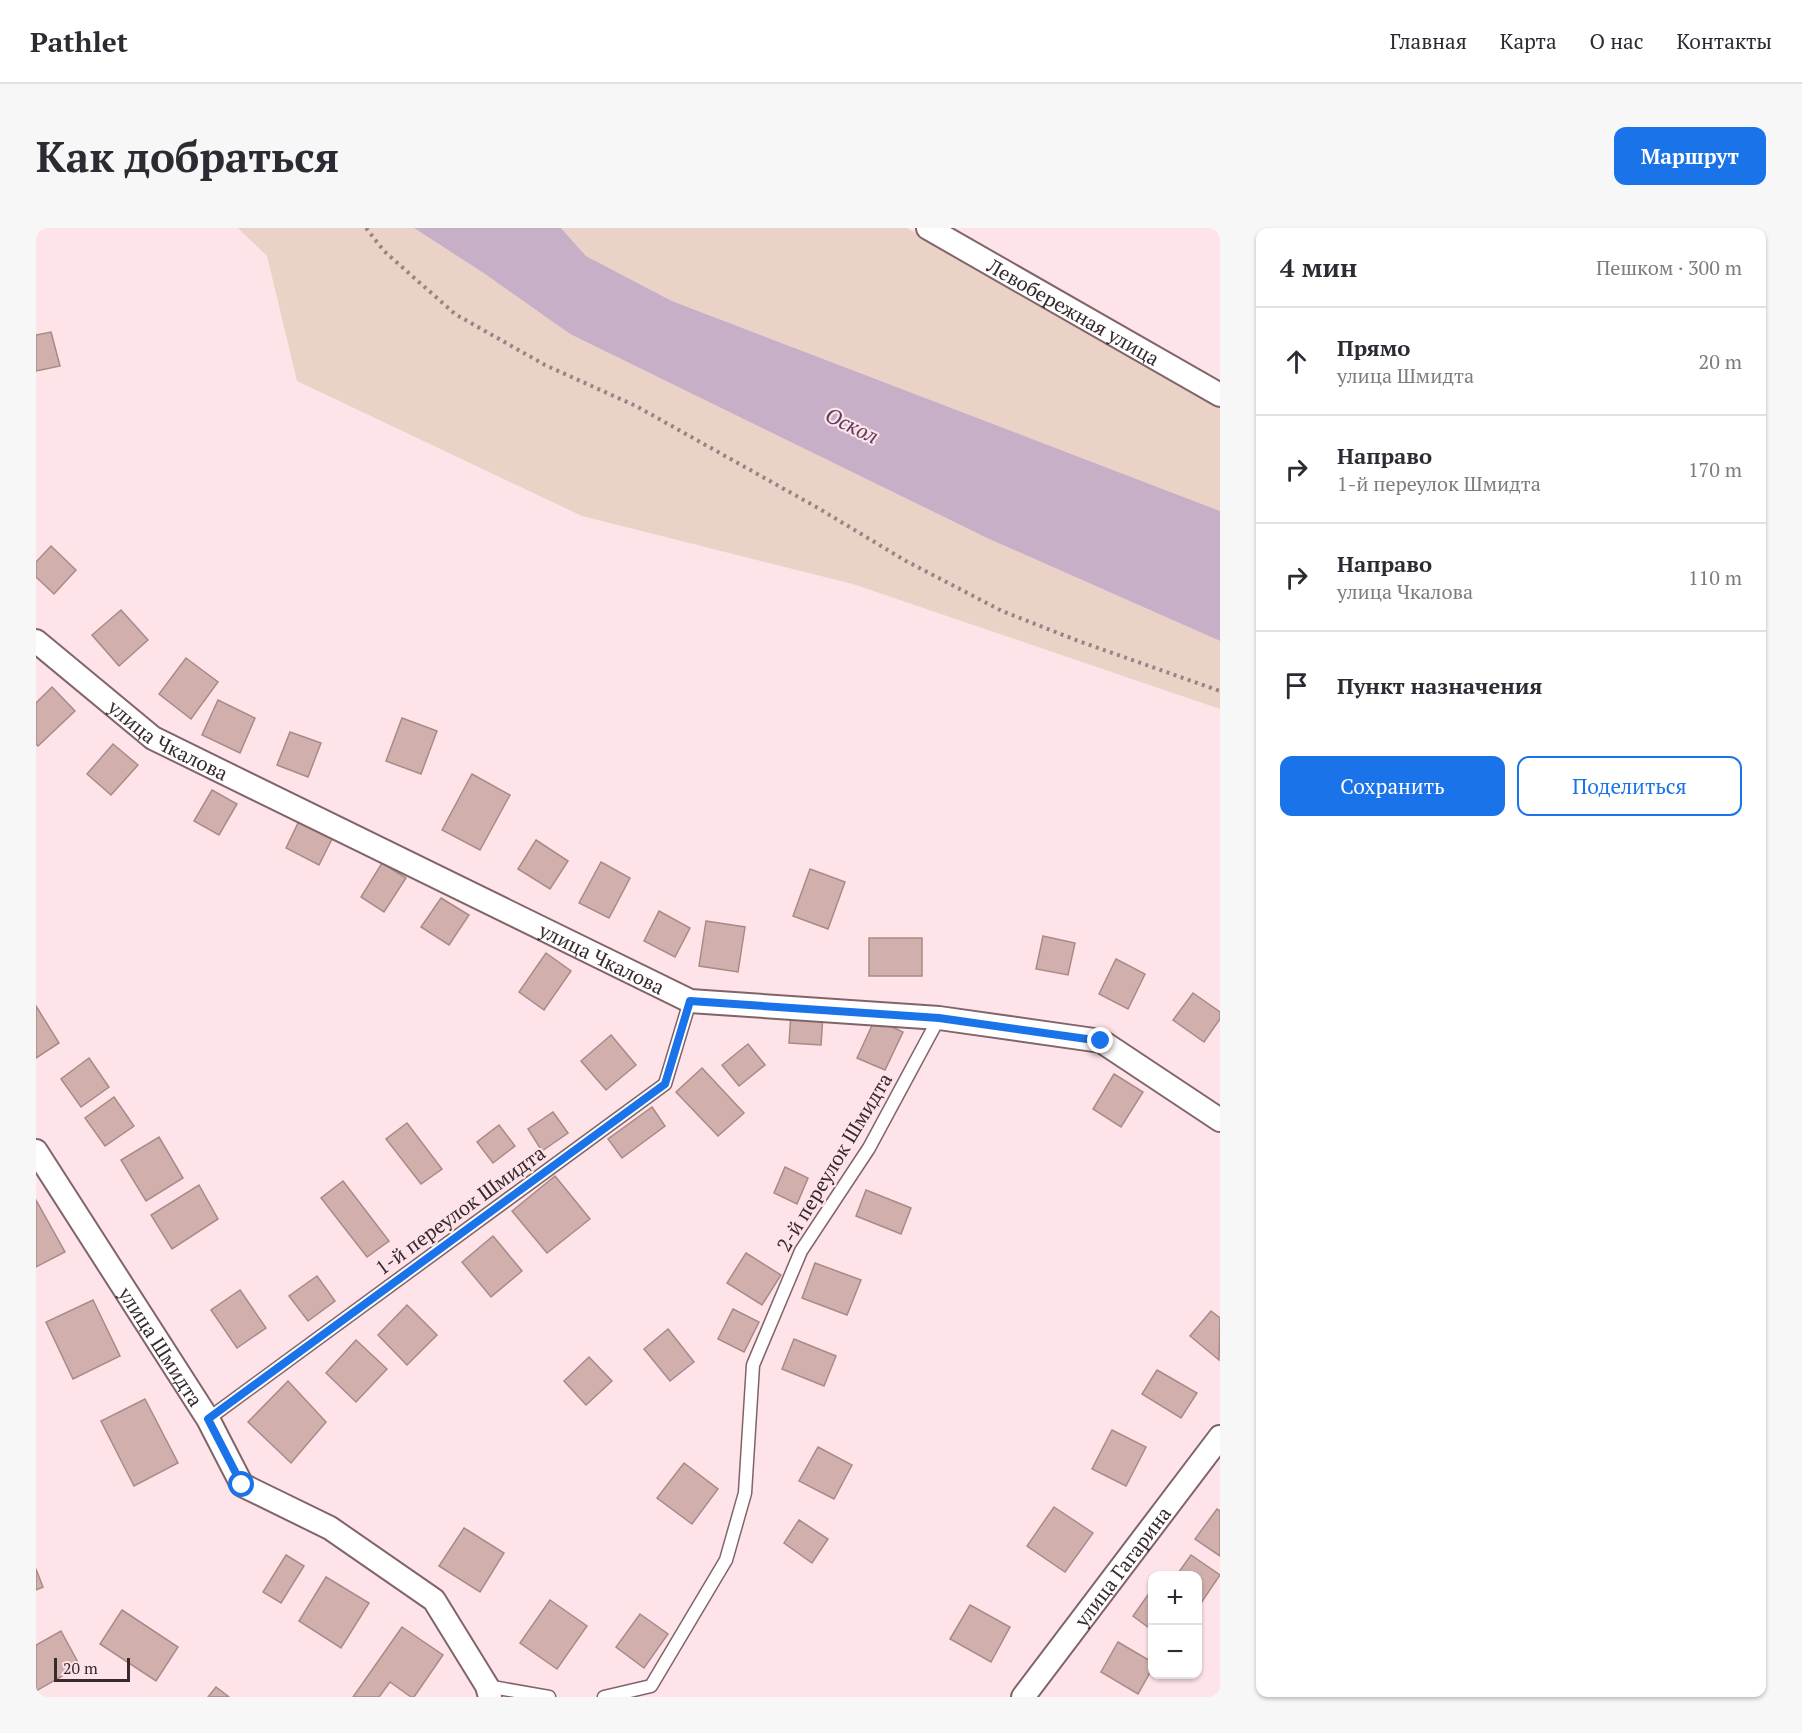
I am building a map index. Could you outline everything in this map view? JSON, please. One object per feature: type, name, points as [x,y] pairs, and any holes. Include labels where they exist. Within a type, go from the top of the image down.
[{"type":"street","name":"Левобережная улица","points":[[928,228],[1220,394]]},
{"type":"street","name":"улица Чкалова","points":[[36,641],[153,738],[690,1001],[939,1018],[1101,1041],[1220,1120]]},
{"type":"street","name":"улица Шмидта","points":[[36,1151],[208,1419],[242,1485],[330,1528],[434,1600],[488,1691]]},
{"type":"street","name":"улица Гагарина","points":[[1023,1697],[1220,1437]]},
{"type":"lane","name":"1-й переулок Шмидта","points":[[208,1419],[665,1084],[690,1001]]},
{"type":"lane","name":"2-й переулок Шмидта","points":[[604,1697],[651,1686],[726,1560],[745,1493],[753,1365],[801,1251],[869,1148],[939,1018]]},
{"type":"lane","points":[[488,1691],[549,1697]]},
{"type":"path","points":[[366,228],[384,251],[455,314],[545,364],[636,406],[818,508],[906,561],[1002,611],[1220,692]]},
{"type":"shaded area","points":[[238,228],[414,228],[485,274],[570,334],[987,538],[1220,641],[1220,709],[853,584],[582,516],[297,381],[267,256]]},
{"type":"shaded area","points":[[561,228],[907,228],[1220,405],[1220,511],[672,301],[586,256]]},
{"type":"water","name":"Оскол","points":[[414,228],[561,228],[586,256],[672,301],[1220,511],[1220,641],[987,538],[570,334],[485,274]]},
{"type":"building","points":[[51,332],[60,366],[36,371],[36,335]]},
{"type":"building","points":[[51,546],[76,570],[54,594],[36,577],[36,562]]},
{"type":"building","points":[[121,610],[148,640],[119,666],[92,635]]},
{"type":"building","points":[[186,658],[218,682],[191,719],[159,694]]},
{"type":"building","points":[[52,687],[75,711],[38,746],[36,744],[36,703]]},
{"type":"building","points":[[218,700],[255,718],[240,753],[202,735]]},
{"type":"building","points":[[402,718],[437,731],[421,774],[386,761]]},
{"type":"building","points":[[290,732],[321,743],[308,777],[277,765]]},
{"type":"building","points":[[113,744],[138,765],[111,795],[87,774]]},
{"type":"building","points":[[472,774],[510,795],[480,850],[442,830]]},
{"type":"building","points":[[212,790],[237,804],[219,835],[194,821]]},
{"type":"building","points":[[300,819],[333,837],[319,865],[286,848]]},
{"type":"building","points":[[536,840],[568,861],[550,889],[518,869]]},
{"type":"building","points":[[601,862],[630,878],[609,918],[579,903]]},
{"type":"building","points":[[382,863],[406,878],[384,912],[361,897]]},
{"type":"building","points":[[810,869],[845,882],[828,929],[793,916]]},
{"type":"building","points":[[441,898],[469,915],[449,945],[421,927]]},
{"type":"building","points":[[659,911],[690,928],[675,957],[644,941]]},
{"type":"building","points":[[706,921],[745,927],[738,972],[699,966]]},
{"type":"building","points":[[1043,936],[1075,943],[1068,975],[1036,969]]},
{"type":"building","points":[[869,938],[922,938],[922,976],[869,976]]},
{"type":"building","points":[[546,953],[571,971],[544,1010],[519,992]]},
{"type":"building","points":[[1116,959],[1145,974],[1128,1009],[1099,994]]},
{"type":"building","points":[[1193,993],[1220,1012],[1220,1019],[1204,1042],[1173,1020]]},
{"type":"building","points":[[36,1006],[59,1043],[36,1058]]},
{"type":"building","points":[[791,1013],[823,1015],[821,1045],[789,1043]]},
{"type":"building","points":[[875,1019],[903,1032],[885,1070],[857,1058]]},
{"type":"building","points":[[611,1035],[636,1065],[606,1090],[581,1061]]},
{"type":"building","points":[[748,1044],[765,1065],[739,1086],[722,1065]]},
{"type":"building","points":[[89,1058],[109,1087],[81,1107],[61,1079]]},
{"type":"building","points":[[702,1068],[744,1113],[718,1136],[676,1092]]},
{"type":"building","points":[[1114,1074],[1143,1092],[1121,1127],[1093,1109]]},
{"type":"building","points":[[114,1097],[134,1126],[105,1146],[85,1118]]},
{"type":"building","points":[[652,1107],[665,1126],[622,1158],[608,1139]]},
{"type":"building","points":[[553,1112],[568,1133],[542,1151],[528,1129]]},
{"type":"building","points":[[407,1123],[442,1169],[421,1184],[386,1139]]},
{"type":"building","points":[[499,1125],[515,1146],[493,1163],[477,1142]]},
{"type":"building","points":[[159,1137],[183,1178],[146,1201],[121,1160]]},
{"type":"building","points":[[785,1167],[808,1178],[797,1204],[774,1193]]},
{"type":"building","points":[[555,1176],[590,1219],[547,1253],[512,1211]]},
{"type":"building","points":[[343,1181],[389,1241],[367,1257],[321,1198]]},
{"type":"building","points":[[199,1185],[218,1219],[172,1249],[151,1215]]},
{"type":"building","points":[[866,1190],[911,1208],[901,1234],[856,1216]]},
{"type":"building","points":[[36,1200],[65,1252],[36,1267]]},
{"type":"building","points":[[493,1236],[522,1271],[491,1297],[462,1262]]},
{"type":"building","points":[[746,1253],[781,1275],[762,1305],[727,1283]]},
{"type":"building","points":[[815,1263],[861,1280],[847,1315],[802,1298]]},
{"type":"building","points":[[317,1276],[335,1301],[308,1321],[289,1296]]},
{"type":"building","points":[[240,1290],[266,1328],[237,1348],[211,1310]]},
{"type":"building","points":[[93,1300],[120,1356],[73,1379],[46,1322]]},
{"type":"building","points":[[407,1305],[437,1335],[407,1365],[378,1335]]},
{"type":"building","points":[[733,1309],[759,1322],[744,1352],[718,1339]]},
{"type":"building","points":[[1211,1311],[1220,1318],[1219,1360],[1190,1336]]},
{"type":"building","points":[[668,1329],[694,1362],[670,1381],[644,1349]]},
{"type":"building","points":[[794,1339],[836,1356],[824,1386],[782,1369]]},
{"type":"building","points":[[356,1340],[387,1369],[356,1402],[326,1373]]},
{"type":"building","points":[[589,1357],[612,1381],[586,1405],[564,1381]]},
{"type":"building","points":[[1157,1370],[1197,1393],[1181,1418],[1142,1394]]},
{"type":"building","points":[[288,1381],[326,1422],[291,1463],[248,1422]]},
{"type":"building","points":[[145,1399],[178,1463],[134,1486],[101,1421]]},
{"type":"building","points":[[1112,1430],[1146,1447],[1126,1486],[1092,1469]]},
{"type":"building","points":[[818,1447],[852,1465],[834,1499],[799,1481]]},
{"type":"building","points":[[684,1463],[718,1489],[692,1524],[657,1498]]},
{"type":"building","points":[[1054,1507],[1093,1533],[1065,1572],[1027,1546]]},
{"type":"building","points":[[1217,1509],[1220,1511],[1220,1556],[1195,1539]]},
{"type":"building","points":[[799,1520],[828,1539],[812,1563],[784,1543]]},
{"type":"building","points":[[464,1528],[504,1553],[480,1592],[439,1566]]},
{"type":"building","points":[[286,1555],[304,1566],[281,1603],[263,1592]]},
{"type":"building","points":[[1191,1555],[1220,1575],[1202,1602],[1202,1571],[1180,1571]]},
{"type":"building","points":[[36,1569],[43,1587],[36,1590]]},
{"type":"building","points":[[326,1577],[369,1603],[341,1648],[299,1621]]},
{"type":"building","points":[[1148,1595],[1148,1627],[1133,1616]]},
{"type":"building","points":[[550,1600],[587,1626],[557,1669],[520,1643]]},
{"type":"building","points":[[970,1605],[1010,1627],[991,1662],[950,1639]]},
{"type":"building","points":[[122,1610],[178,1647],[156,1681],[100,1644]]},
{"type":"building","points":[[640,1614],[668,1634],[644,1668],[616,1647]]},
{"type":"building","points":[[402,1627],[443,1655],[414,1697],[390,1682],[379,1697],[353,1697]]},
{"type":"building","points":[[61,1631],[80,1666],[36,1691],[36,1645]]},
{"type":"building","points":[[1118,1642],[1148,1660],[1148,1676],[1138,1694],[1101,1672]]},
{"type":"building","points":[[216,1687],[229,1697],[208,1697]]},
{"type":"route","points":[[242,1485],[208,1419],[665,1084],[690,1001],[939,1018],[1101,1041]]}]
